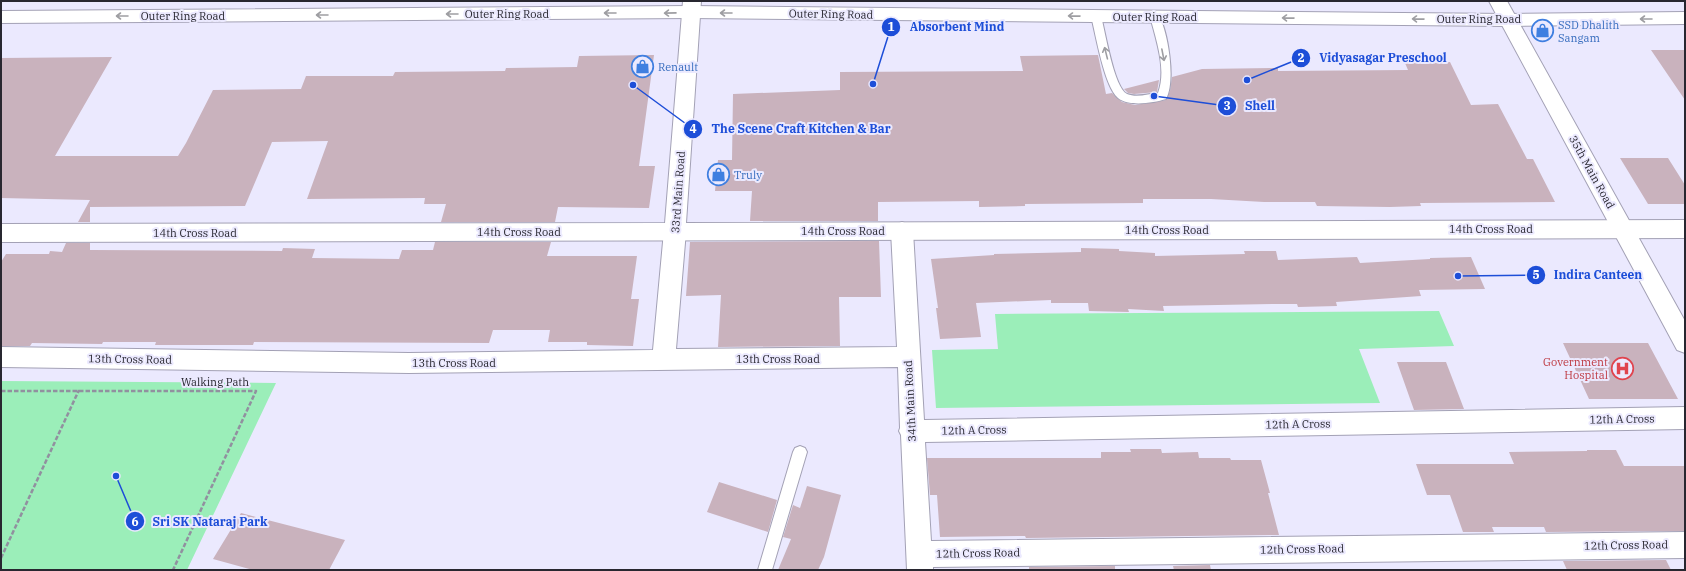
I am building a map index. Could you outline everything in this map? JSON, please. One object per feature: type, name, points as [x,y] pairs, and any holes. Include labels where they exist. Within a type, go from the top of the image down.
[{"type":"main road","name":"35th Main Road","points":[[1498,1],[1623,229],[1676,308],[1685,343]]},
{"type":"main road","name":"Outer Ring Road","points":[[1,17],[691,7],[1096,16],[1508,20],[1685,18]]},
{"type":"main road","name":"33rd Main Road","points":[[664,359],[691,7]]},
{"type":"main road","name":"14th Cross Road","points":[[1,233],[1685,229]]},
{"type":"main road","name":"34th Main Road","points":[[902,231],[911,431],[919,562]]},
{"type":"main road","name":"13th Cross Road","points":[[1,358],[409,363],[664,359],[908,358]]},
{"type":"main road","name":"12th A Cross","points":[[911,431],[1685,418]]},
{"type":"main road","name":"12th Cross Road","points":[[919,562],[1685,545]]},
{"type":"lane","points":[[1096,16],[1113,85],[1120,95],[1132,99],[1162,96],[1166,88],[1166,74],[1155,16]]},
{"type":"lane","points":[[765,570],[800,452]]},
{"type":"path","name":"Walking Path","points":[[1,390],[256,391],[173,570]]},
{"type":"path","points":[[1,558],[79,390]]},
{"type":"green space","points":[[1439,311],[1454,346],[1359,349],[1380,403],[936,408],[932,350],[998,349],[995,314]]},
{"type":"green space","points":[[1,381],[276,383],[187,570],[1,570]]},
{"type":"building","points":[[1651,50],[1685,50],[1685,100]]},
{"type":"building","points":[[654,55],[639,166],[655,166],[649,208],[558,207],[555,222],[441,222],[446,204],[424,204],[425,198],[307,199],[328,141],[272,142],[245,206],[90,207],[90,222],[78,222],[90,200],[1,198],[1,58],[112,57],[55,156],[178,156],[213,90],[301,89],[306,76],[393,76],[395,72],[505,71],[506,68],[577,67],[579,56]]},
{"type":"building","points":[[1098,55],[1106,94],[1112,93],[1122,102],[1135,105],[1166,100],[1170,91],[1172,77],[1202,69],[1278,68],[1278,71],[1408,70],[1405,63],[1450,62],[1471,105],[1498,104],[1527,159],[1533,159],[1555,202],[1420,203],[1421,206],[1390,207],[1317,206],[1315,202],[1143,199],[1143,203],[1025,204],[1025,206],[979,207],[979,201],[878,202],[878,221],[750,221],[752,191],[715,191],[718,160],[732,160],[733,94],[840,90],[840,72],[1023,71],[1020,56]]},
{"type":"building","points":[[1159,80],[1157,92],[1134,94],[1128,93],[1124,89]]},
{"type":"building","points":[[1620,158],[1668,158],[1685,185],[1685,204],[1648,204]]},
{"type":"building","points":[[879,241],[881,297],[839,297],[840,346],[718,347],[721,295],[686,296],[690,242]]},
{"type":"building","points":[[435,242],[551,242],[547,256],[637,256],[631,299],[639,299],[633,346],[587,345],[587,342],[548,342],[550,330],[493,330],[489,343],[254,342],[253,345],[155,345],[156,342],[103,342],[102,344],[32,343],[30,346],[1,346],[1,262],[6,254],[49,254],[50,251],[62,252],[66,243],[90,243],[90,250],[282,251],[283,248],[315,249],[312,258],[399,259],[402,250],[433,250]]},
{"type":"building","points":[[1081,248],[1119,249],[1119,251],[1155,253],[1155,256],[1245,254],[1244,251],[1276,251],[1278,260],[1357,257],[1360,263],[1430,258],[1471,257],[1485,289],[1419,290],[1421,296],[1336,302],[1337,306],[1298,307],[1297,304],[1274,304],[1163,306],[1164,311],[1128,309],[1129,312],[1089,311],[1088,303],[1051,303],[1051,300],[976,303],[981,337],[940,339],[936,308],[938,308],[931,259],[994,254],[1081,252]]},
{"type":"building","points":[[1563,343],[1648,343],[1678,399],[1589,399]]},
{"type":"building","points":[[1397,362],[1446,362],[1464,409],[1414,410]]},
{"type":"building","points":[[1130,449],[1161,449],[1162,453],[1198,452],[1199,458],[1261,460],[1279,535],[1026,538],[1025,536],[940,537],[937,495],[930,495],[927,458],[1101,458],[1101,452],[1131,452]]},
{"type":"building","points":[[1616,450],[1624,466],[1685,466],[1685,531],[1546,532],[1544,527],[1492,527],[1494,532],[1463,532],[1450,495],[1427,495],[1416,464],[1514,464],[1509,452]]},
{"type":"building","points":[[719,482],[777,500],[768,532],[707,512]]},
{"type":"building","points":[[807,486],[841,495],[824,557],[818,570],[778,570],[791,539],[783,537],[793,505],[800,508]]},
{"type":"building","points":[[241,513],[345,540],[329,570],[253,570],[213,559]]},
{"type":"building","points":[[1666,560],[1671,570],[1567,570],[1563,561]]},
{"type":"building","points":[[1210,565],[1211,570],[1174,570],[1173,566]]},
{"type":"building","points":[[1115,566],[1115,570],[1029,570],[1029,567]]},
{"type":"place","name":"SSD Dhalith Sangam","points":[[1542,31]]},
{"type":"place","name":"Renault","points":[[643,67]]},
{"type":"place","name":"Vidyasagar Preschool","points":[[1247,80]]},
{"type":"place","name":"Absorbent Mind","points":[[873,84]]},
{"type":"place","name":"The Scene Craft Kitchen & Bar","points":[[633,85]]},
{"type":"place","name":"Shell","points":[[1154,96]]},
{"type":"place","name":"Truly","points":[[718,175]]},
{"type":"place","name":"Indira Canteen","points":[[1458,276]]},
{"type":"place","name":"Government Hospital","points":[[1623,368]]},
{"type":"place","name":"Sri SK Nataraj Park","points":[[116,476]]}]
